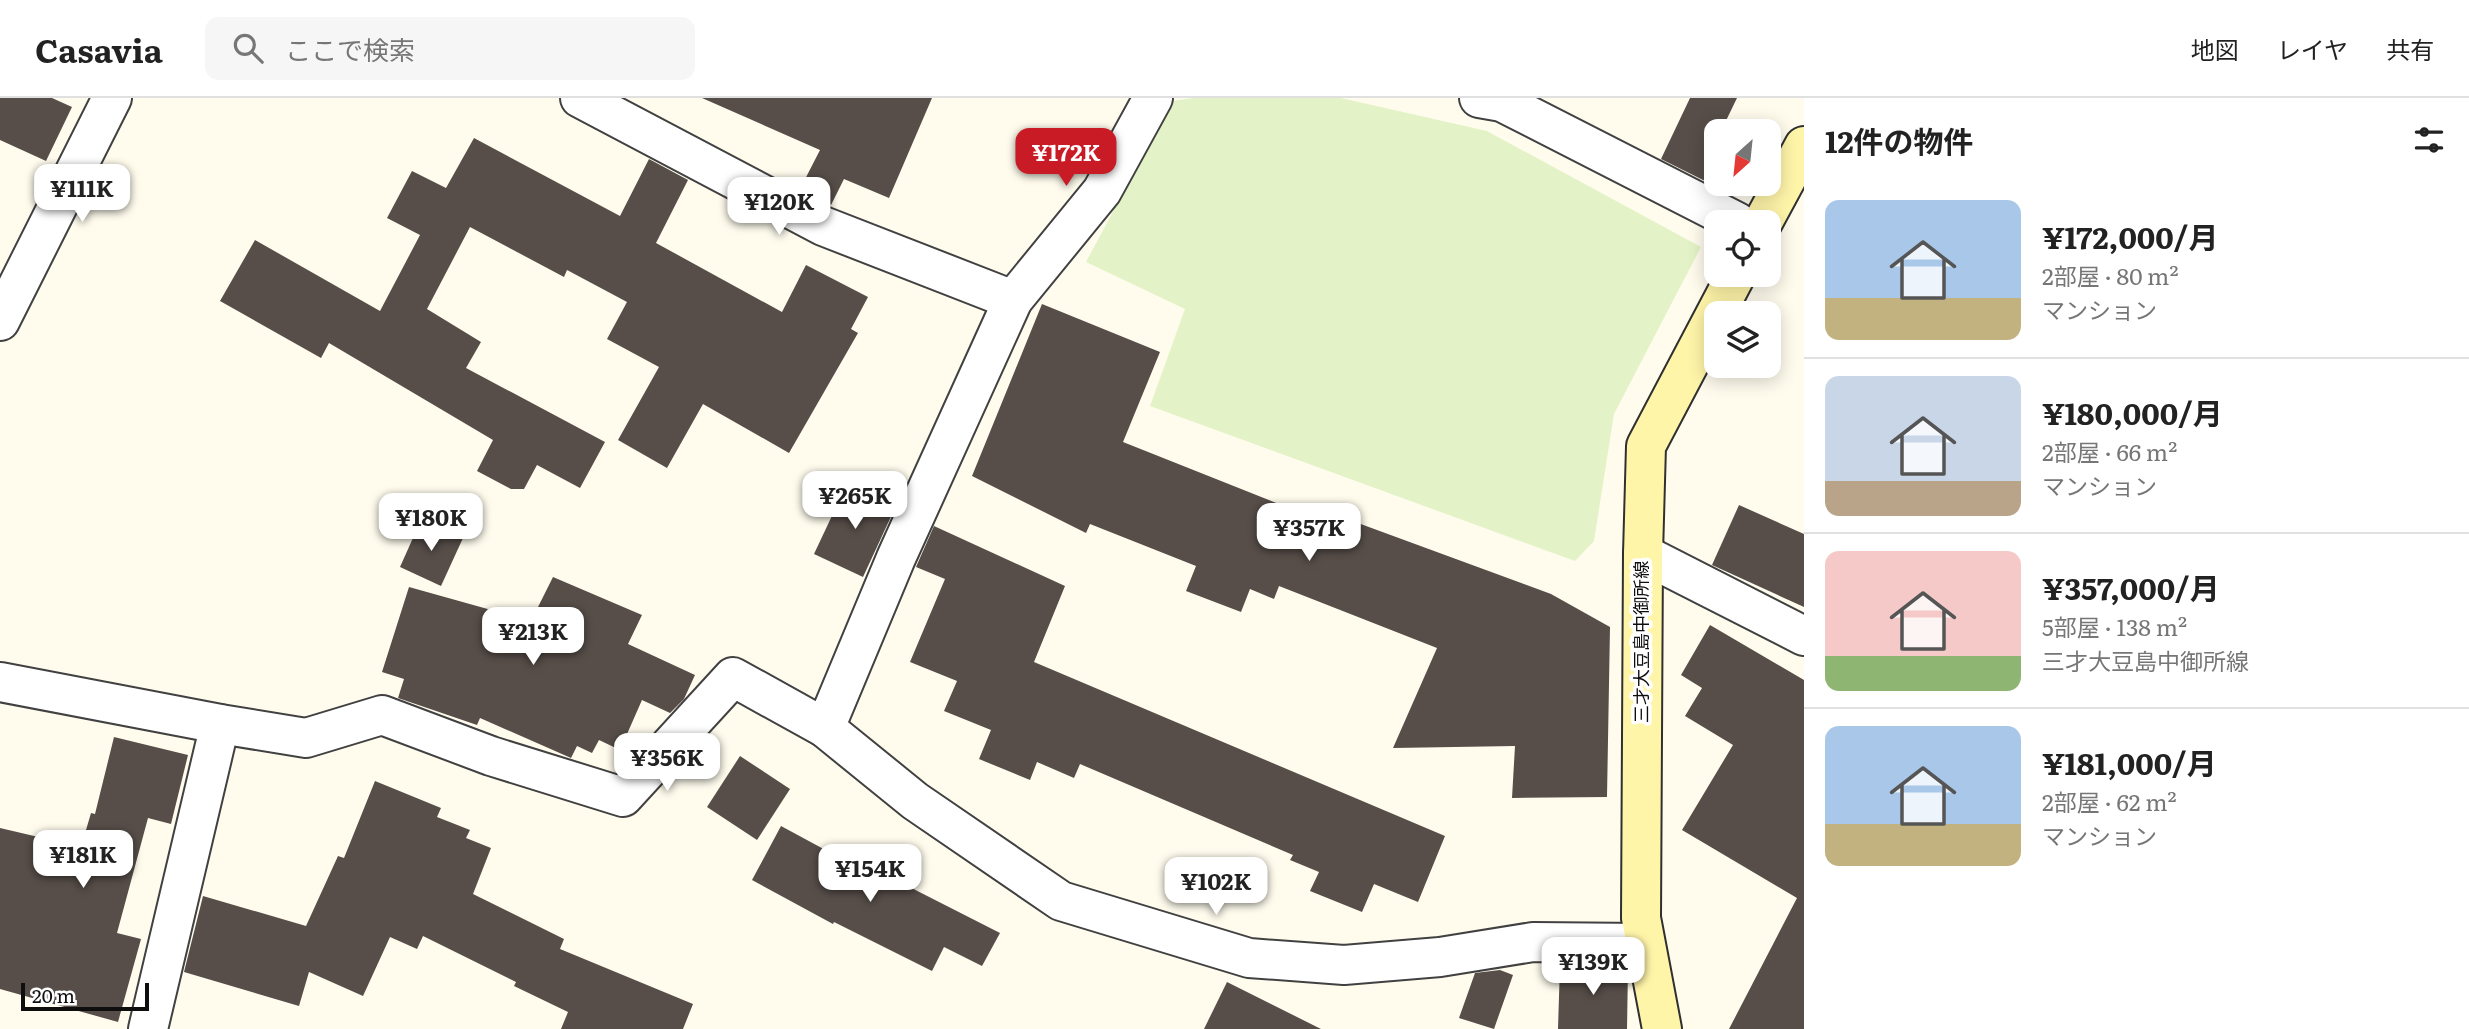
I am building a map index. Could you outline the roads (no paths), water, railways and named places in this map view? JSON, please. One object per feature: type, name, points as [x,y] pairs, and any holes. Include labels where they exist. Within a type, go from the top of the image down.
[{"type":"main road","points":[[1769,210],[1804,146]]},
{"type":"main road","name":"三才大豆島中御所線","points":[[1662,1029],[1641,918],[1646,446],[1730,287]]},
{"type":"street","points":[[0,321],[112,98]]},
{"type":"street","points":[[580,98],[823,226],[1013,300]]},
{"type":"street","points":[[825,728],[896,558],[1013,300],[1102,191],[1153,98]]},
{"type":"street","points":[[1479,98],[1502,102],[1714,210]]},
{"type":"street","points":[[1643,554],[1804,636]]},
{"type":"street","points":[[0,682],[306,738],[382,715],[491,756],[623,797],[733,677],[825,728],[915,801],[1061,901],[1249,958],[1344,965],[1440,957],[1533,942],[1645,943]]},
{"type":"street","points":[[148,1029],[220,724]]}]
